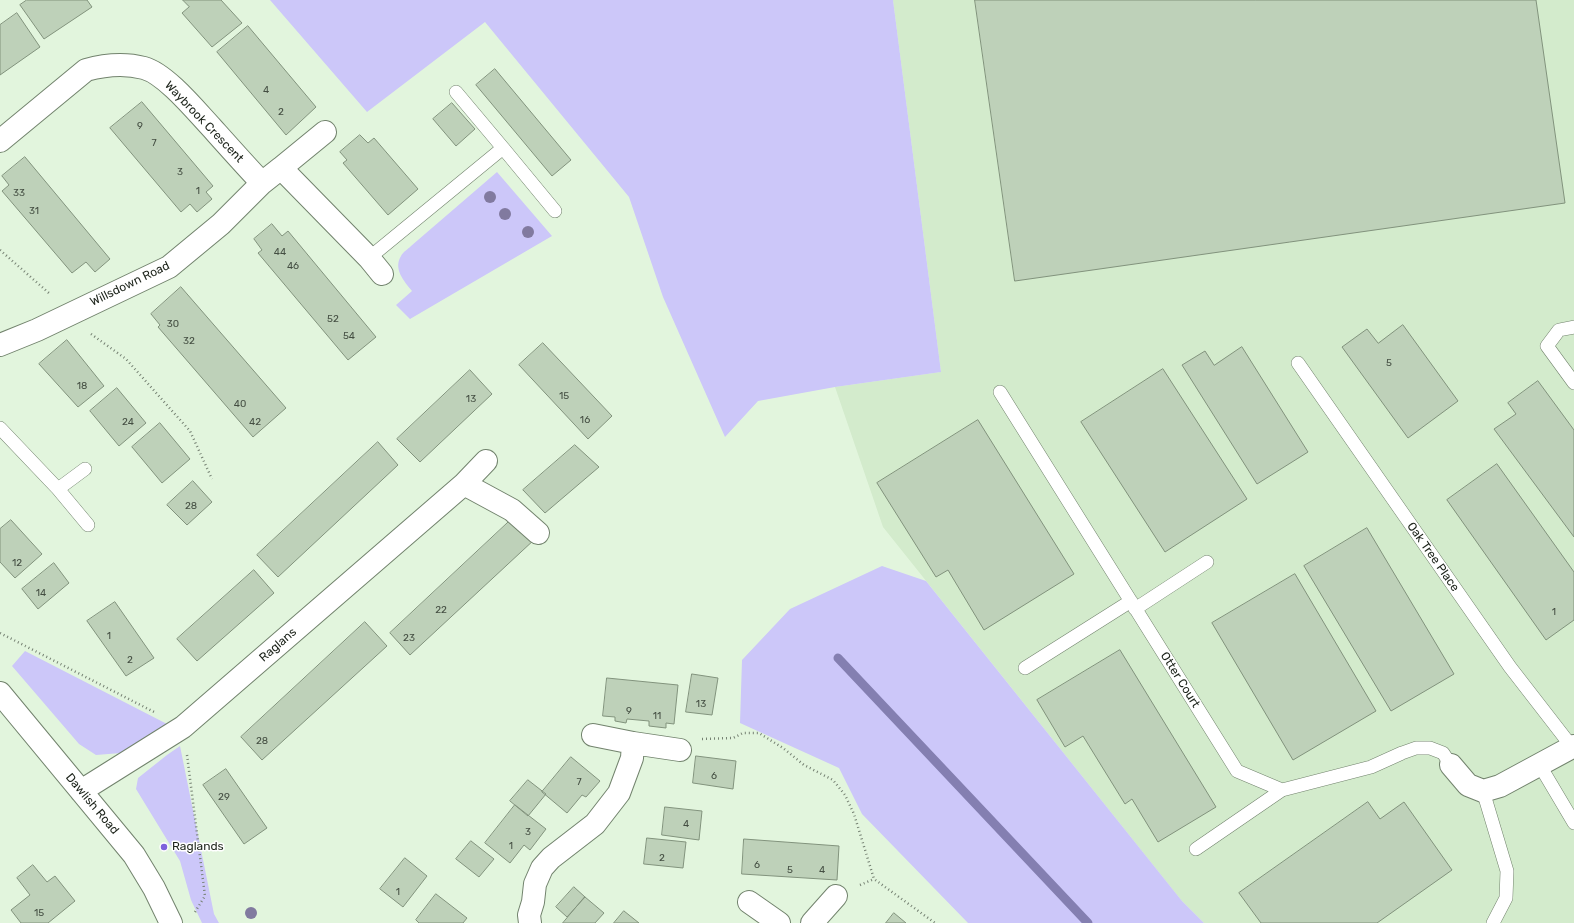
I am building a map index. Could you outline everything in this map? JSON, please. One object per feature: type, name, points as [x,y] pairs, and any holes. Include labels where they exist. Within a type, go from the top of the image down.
[{"type":"street","name":"Waybrook Crescent","points":[[0,141],[86,70],[100,66],[130,65],[144,68],[158,74],[188,102],[262,183]]},
{"type":"street","name":"Willsdown Road","points":[[0,345],[37,330],[169,267],[221,224],[262,183],[325,132]]},
{"type":"street","points":[[281,168],[375,266]]},
{"type":"street","name":"Raglans","points":[[81,791],[184,727],[464,484],[486,461]]},
{"type":"street","points":[[464,484],[512,510],[538,533]]},
{"type":"street","name":"Dawlish Road","points":[[0,693],[134,855],[154,888],[171,923]]},
{"type":"street","points":[[593,735],[680,750]]},
{"type":"street","points":[[530,923],[529,915],[533,902],[534,884],[542,868],[551,858],[595,824],[619,794],[632,758],[633,743]]},
{"type":"street","points":[[1451,765],[1468,785],[1482,791],[1500,786],[1573,747]]},
{"type":"street","points":[[812,923],[836,896]]},
{"type":"street","points":[[749,902],[779,923]]},
{"type":"lane","points":[[456,92],[555,211]]},
{"type":"lane","points":[[375,266],[503,148]]},
{"type":"lane","points":[[1574,327],[1559,330],[1547,346],[1574,383]]},
{"type":"lane","name":"Oak Tree Place","points":[[1298,363],[1510,667],[1573,747]]},
{"type":"lane","name":"Otter Court","points":[[1000,392],[1237,771],[1282,790]]},
{"type":"lane","points":[[0,428],[58,489],[88,525]]},
{"type":"lane","points":[[58,489],[85,469]]},
{"type":"lane","points":[[1025,668],[1207,562]]},
{"type":"lane","points":[[1196,849],[1282,790],[1372,767],[1416,748],[1430,748],[1443,753],[1451,765]]},
{"type":"lane","points":[[1539,764],[1574,823]]},
{"type":"lane","points":[[1482,791],[1507,871],[1506,898],[1493,923]]},
{"type":"path","points":[[0,245],[1,250],[71,313],[84,328],[126,359],[190,431],[212,479]]},
{"type":"path","points":[[0,630],[1,633],[25,647],[184,727],[205,896],[192,915]]},
{"type":"path","points":[[680,750],[691,739],[733,738],[743,733],[759,733],[783,748],[804,765],[833,780],[845,795],[854,814],[874,879],[934,923]]},
{"type":"shaded area","points":[[270,0],[893,0],[941,372],[835,387],[758,401],[725,437],[663,297],[629,197],[485,22],[367,112]]},
{"type":"shaded area","points":[[893,0],[1574,0],[1574,923],[1204,923],[1182,901],[883,527],[835,387],[941,372]]},
{"type":"shaded area","points":[[497,172],[552,236],[410,319],[396,305],[412,291],[400,275],[398,266],[401,256]]},
{"type":"shaded area","points":[[882,566],[926,581],[1182,901],[1204,923],[968,923],[862,814],[839,768],[740,723],[742,660],[790,609]]},
{"type":"shaded area","points":[[25,651],[167,724],[121,753],[96,755],[79,744],[12,666]]},
{"type":"shaded area","points":[[180,746],[214,914],[219,923],[202,923],[191,900],[180,861],[136,789],[138,778]]},
{"type":"building","points":[[27,0],[87,0],[92,7],[44,39],[20,5]]},
{"type":"building","points":[[183,0],[221,0],[242,23],[212,47],[182,13],[189,7]]},
{"type":"building","points":[[975,0],[1536,0],[1565,203],[1015,281]]},
{"type":"building","points":[[17,13],[40,47],[0,75],[0,25]]},
{"type":"building","points":[[248,26],[316,107],[286,135],[217,52]]},
{"type":"building","points":[[495,69],[571,160],[552,176],[476,85]]},
{"type":"building","points":[[142,102],[213,186],[206,192],[212,199],[197,212],[190,204],[181,212],[110,128]]},
{"type":"building","points":[[452,103],[475,129],[456,146],[433,119]]},
{"type":"building","points":[[360,135],[368,143],[374,138],[418,189],[388,215],[343,163],[347,160],[340,152]]},
{"type":"building","points":[[25,157],[110,259],[95,272],[86,262],[72,273],[2,191],[9,185],[2,176]]},
{"type":"building","points":[[272,224],[282,236],[288,231],[376,337],[348,360],[258,253],[262,250],[254,239]]},
{"type":"building","points":[[181,287],[286,408],[253,437],[158,327],[160,325],[151,314]]},
{"type":"building","points":[[1403,325],[1458,401],[1408,438],[1342,347],[1367,329],[1378,343]]},
{"type":"building","points":[[67,340],[104,386],[78,407],[39,364]]},
{"type":"building","points":[[543,343],[612,416],[588,439],[519,365]]},
{"type":"building","points":[[1242,347],[1308,452],[1257,484],[1182,365],[1205,351],[1214,365]]},
{"type":"building","points":[[1163,369],[1247,499],[1165,552],[1081,422]]},
{"type":"building","points":[[470,370],[492,394],[420,462],[397,439]]},
{"type":"building","points":[[1538,381],[1574,430],[1574,537],[1494,429],[1516,414],[1508,403]]},
{"type":"building","points":[[117,388],[146,423],[119,446],[90,411]]},
{"type":"building","points":[[978,420],[1074,574],[984,630],[948,570],[936,577],[877,483]]},
{"type":"building","points":[[160,423],[190,459],[162,483],[132,447]]},
{"type":"building","points":[[378,442],[398,465],[278,577],[257,555]]},
{"type":"building","points":[[575,445],[599,467],[545,513],[523,490]]},
{"type":"building","points":[[1497,464],[1574,572],[1574,620],[1546,640],[1447,500]]},
{"type":"building","points":[[193,481],[212,502],[187,525],[167,505]]},
{"type":"building","points":[[514,517],[535,539],[410,655],[390,633]]},
{"type":"building","points":[[11,520],[42,554],[15,578],[0,562],[0,529]]},
{"type":"building","points":[[1367,528],[1454,674],[1391,711],[1304,566]]},
{"type":"building","points":[[54,563],[69,583],[38,609],[22,589]]},
{"type":"building","points":[[254,570],[274,593],[197,661],[177,639]]},
{"type":"building","points":[[1295,574],[1376,711],[1293,760],[1212,623]]},
{"type":"building","points":[[115,602],[154,658],[126,676],[87,621]]},
{"type":"building","points":[[365,622],[387,646],[262,760],[241,737]]},
{"type":"building","points":[[1120,650],[1216,807],[1158,842],[1132,799],[1125,804],[1083,736],[1065,747],[1037,700]]},
{"type":"building","points":[[692,674],[718,678],[712,715],[686,712]]},
{"type":"building","points":[[607,678],[678,685],[674,724],[666,723],[666,728],[649,726],[649,721],[627,719],[626,723],[615,721],[615,717],[603,716]]},
{"type":"building","points":[[696,756],[736,761],[733,789],[693,783]]},
{"type":"building","points":[[571,757],[600,781],[586,797],[582,795],[567,813],[542,792]]},
{"type":"building","points":[[226,769],[267,828],[244,844],[203,785]]},
{"type":"building","points":[[528,780],[546,794],[528,816],[510,801]]},
{"type":"building","points":[[1368,802],[1380,819],[1404,802],[1452,870],[1377,923],[1261,923],[1239,893]]},
{"type":"building","points":[[515,805],[546,829],[530,850],[524,845],[510,863],[485,843]]},
{"type":"building","points":[[665,807],[702,811],[699,840],[662,835]]},
{"type":"building","points":[[647,838],[686,842],[683,868],[644,864]]},
{"type":"building","points":[[744,839],[839,846],[837,880],[742,874]]},
{"type":"building","points":[[471,841],[494,859],[479,877],[456,859]]},
{"type":"building","points":[[405,858],[427,876],[403,907],[380,889]]},
{"type":"building","points":[[33,865],[47,882],[55,876],[75,901],[48,923],[21,923],[11,910],[30,895],[17,878]]},
{"type":"building","points":[[574,887],[585,897],[567,917],[556,907]]},
{"type":"building","points":[[436,894],[467,918],[463,923],[419,923],[416,920]]},
{"type":"building","points":[[585,897],[604,913],[595,923],[563,923]]},
{"type":"building","points":[[624,911],[639,923],[614,923]]},
{"type":"building","points":[[894,913],[906,923],[886,923]]},
{"type":"waterway","points":[[838,658],[1088,923]]},
{"type":"place","name":"Raglands","points":[[164,847]]}]
